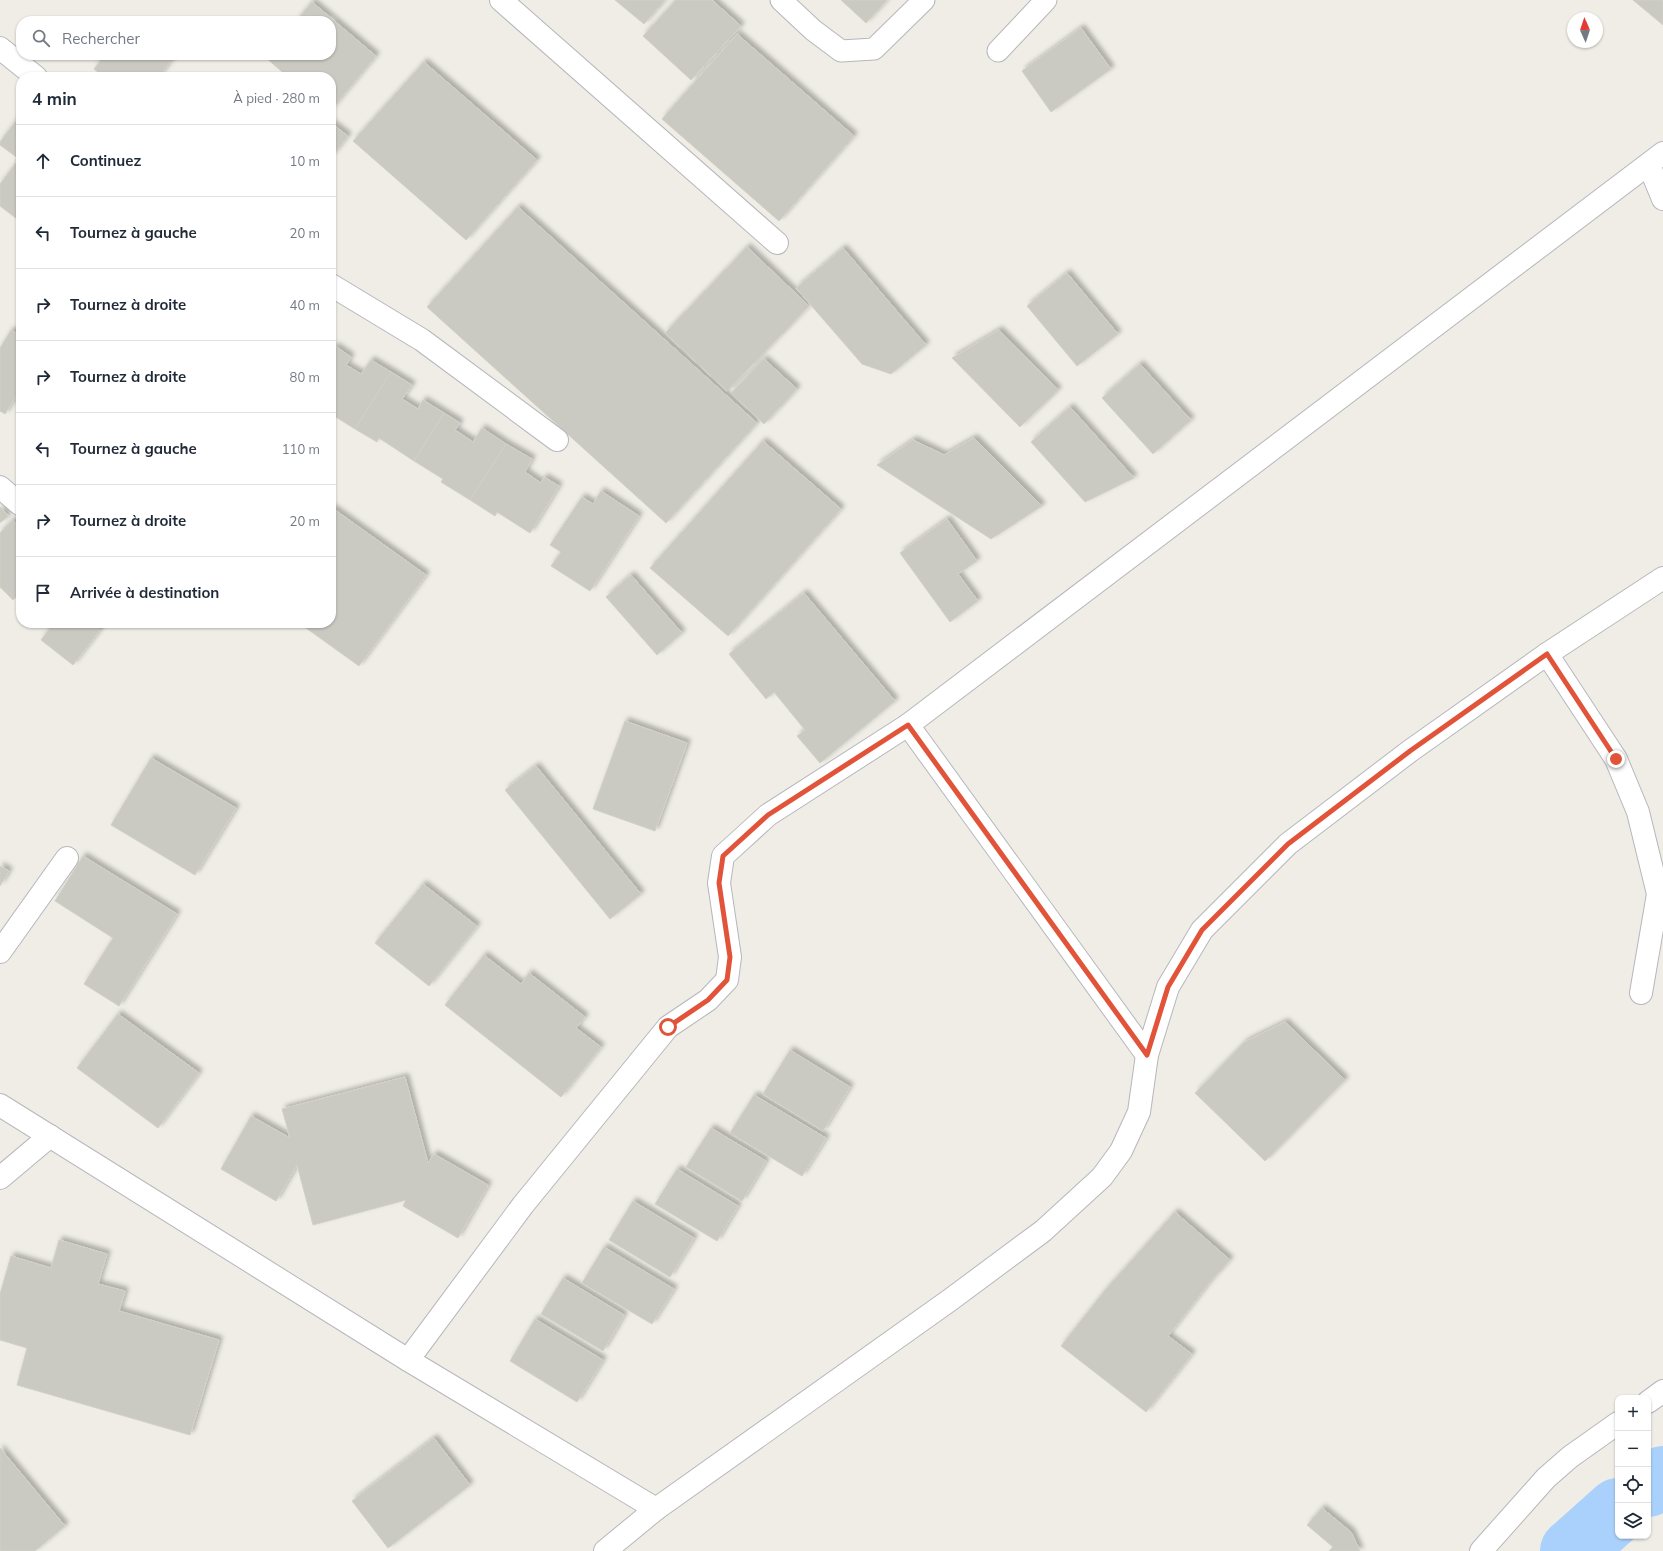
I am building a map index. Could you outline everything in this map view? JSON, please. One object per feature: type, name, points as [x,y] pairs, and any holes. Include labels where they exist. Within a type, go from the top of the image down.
[{"type":"street","points":[[501,0],[777,243]]},
{"type":"street","points":[[0,48],[30,72]]},
{"type":"street","points":[[408,1360],[528,1198],[668,1027],[708,1000],[727,980],[730,957],[719,883],[723,856],[768,815],[908,725],[1656,159],[1663,199]]},
{"type":"street","points":[[336,288],[422,340],[557,440]]},
{"type":"street","points":[[0,487],[16,501]]},
{"type":"street","points":[[605,1551],[656,1509],[956,1295],[1043,1231],[1102,1177],[1121,1151],[1139,1112],[1147,1055],[1168,987],[1202,930],[1288,844],[1410,751],[1547,654],[1663,578]]},
{"type":"street","points":[[1547,654],[1616,759],[1638,812],[1658,894],[1641,993]]},
{"type":"street","points":[[908,725],[1147,1055]]},
{"type":"street","points":[[0,952],[67,858]]},
{"type":"street","points":[[0,1105],[408,1360],[656,1509]]},
{"type":"street","points":[[0,1178],[50,1136]]},
{"type":"street","points":[[1651,1400],[1663,1391]]},
{"type":"street","points":[[1481,1551],[1546,1478],[1570,1457],[1615,1425]]},
{"type":"lane","points":[[781,0],[813,30],[841,51],[874,49],[924,0]]},
{"type":"lane","points":[[998,51],[1046,0]]},
{"type":"building","points":[[615,0],[665,0],[644,24]]},
{"type":"building","points":[[676,0],[712,0],[741,26],[691,80],[643,36]]},
{"type":"building","points":[[841,0],[887,0],[866,23]]},
{"type":"building","points":[[1633,0],[1663,0],[1663,25]]},
{"type":"building","points":[[312,2],[329,16],[300,16]]},
{"type":"building","points":[[336,22],[376,56],[336,104],[336,72],[282,72],[268,60],[336,60]]},
{"type":"building","points":[[1081,28],[1111,69],[1051,112],[1022,71]]},
{"type":"building","points":[[737,34],[854,136],[779,221],[662,119]]},
{"type":"building","points":[[101,60],[172,60],[163,72],[98,72],[94,69]]},
{"type":"building","points":[[424,62],[537,160],[466,240],[353,141]]},
{"type":"building","points":[[16,121],[16,157],[0,145],[0,142]]},
{"type":"building","points":[[336,127],[348,136],[336,151]]},
{"type":"building","points":[[16,163],[16,218],[0,206],[0,184]]},
{"type":"building","points":[[518,207],[757,423],[666,523],[427,307]]},
{"type":"building","points":[[747,247],[809,306],[727,391],[665,333]]},
{"type":"building","points":[[843,248],[926,345],[891,374],[862,364],[796,288]]},
{"type":"building","points":[[1067,273],[1118,334],[1077,366],[1027,306]]},
{"type":"building","points":[[11,330],[16,333],[16,396],[5,414],[0,411],[0,348]]},
{"type":"building","points":[[999,330],[1058,390],[1020,427],[952,358]]},
{"type":"building","points":[[336,347],[351,357],[346,365],[361,374],[371,360],[391,372],[355,429],[336,417]]},
{"type":"building","points":[[764,359],[797,389],[764,424],[731,393]]},
{"type":"building","points":[[1140,364],[1191,420],[1153,454],[1102,398]]},
{"type":"building","points":[[391,372],[412,385],[402,399],[418,409],[423,400],[444,413],[414,461],[379,438],[377,442],[355,429]]},
{"type":"building","points":[[1070,407],[1134,478],[1085,502],[1031,442]]},
{"type":"building","points":[[444,413],[460,423],[455,430],[473,442],[482,428],[506,444],[470,500],[441,482],[443,479],[414,461]]},
{"type":"building","points":[[974,438],[1042,506],[991,539],[877,465],[913,440],[944,455]]},
{"type":"building","points":[[763,441],[841,509],[728,636],[650,568]]},
{"type":"building","points":[[506,444],[532,459],[525,472],[541,483],[544,477],[559,486],[530,533],[497,512],[495,516],[470,500]]},
{"type":"building","points":[[601,491],[639,516],[590,591],[551,566],[561,552],[550,545],[582,497],[593,504]]},
{"type":"building","points":[[0,507],[8,516],[0,523]]},
{"type":"building","points":[[336,511],[426,575],[359,666],[306,628],[336,628]]},
{"type":"building","points":[[947,519],[977,561],[958,574],[978,601],[950,622],[900,553]]},
{"type":"building","points":[[13,520],[16,523],[16,597],[13,600],[0,587],[0,533]]},
{"type":"building","points":[[631,575],[682,633],[657,655],[606,597]]},
{"type":"building","points":[[804,593],[895,701],[820,763],[797,736],[805,730],[774,692],[766,699],[729,654]]},
{"type":"building","points":[[50,628],[98,628],[100,630],[73,665],[41,640]]},
{"type":"building","points":[[625,721],[687,743],[655,831],[593,809]]},
{"type":"building","points":[[151,758],[236,808],[195,875],[111,825]]},
{"type":"building","points":[[536,766],[641,894],[610,919],[505,790]]},
{"type":"building","points":[[83,856],[177,914],[119,1006],[84,984],[113,938],[55,901]]},
{"type":"building","points":[[0,866],[9,871],[0,886]]},
{"type":"building","points":[[423,884],[477,926],[429,986],[375,943]]},
{"type":"building","points":[[484,955],[521,984],[529,973],[585,1017],[576,1028],[601,1047],[561,1097],[445,1005]]},
{"type":"building","points":[[118,1014],[199,1073],[158,1128],[77,1068]]},
{"type":"building","points":[[1285,1022],[1345,1080],[1265,1161],[1195,1093],[1245,1042]]},
{"type":"building","points":[[790,1050],[850,1087],[823,1131],[763,1094]]},
{"type":"building","points":[[405,1077],[428,1163],[434,1154],[488,1185],[458,1238],[403,1206],[406,1200],[313,1225],[297,1165],[276,1201],[221,1169],[251,1116],[290,1138],[282,1109]]},
{"type":"building","points":[[754,1095],[826,1138],[802,1176],[730,1133]]},
{"type":"building","points":[[711,1128],[766,1161],[742,1201],[686,1167]]},
{"type":"building","points":[[677,1169],[738,1206],[717,1241],[655,1204]]},
{"type":"building","points":[[633,1201],[694,1238],[670,1277],[609,1240]]},
{"type":"building","points":[[1175,1212],[1230,1260],[1209,1283],[1168,1336],[1192,1354],[1146,1412],[1061,1346],[1106,1289]]},
{"type":"building","points":[[59,1240],[107,1254],[98,1284],[125,1291],[119,1311],[219,1340],[190,1435],[17,1385],[27,1348],[0,1340],[0,1294],[11,1256],[51,1268]]},
{"type":"building","points":[[604,1247],[674,1289],[652,1324],[582,1283]]},
{"type":"building","points":[[563,1278],[624,1315],[603,1351],[541,1314]]},
{"type":"building","points":[[535,1319],[603,1360],[577,1402],[510,1361]]},
{"type":"building","points":[[434,1438],[470,1485],[388,1548],[352,1501]]},
{"type":"building","points":[[0,1448],[65,1526],[35,1551],[0,1551]]},
{"type":"building","points":[[1322,1508],[1351,1532],[1360,1551],[1329,1551],[1333,1547],[1307,1525]]},
{"type":"waterway","points":[[1651,1484],[1663,1478]]},
{"type":"waterway","points":[[1572,1551],[1615,1513]]},
{"type":"route","points":[[668,1027],[708,1000],[727,980],[730,957],[719,883],[723,856],[768,815],[908,725],[1147,1055],[1168,987],[1202,930],[1288,844],[1410,751],[1547,654],[1616,759]]}]
